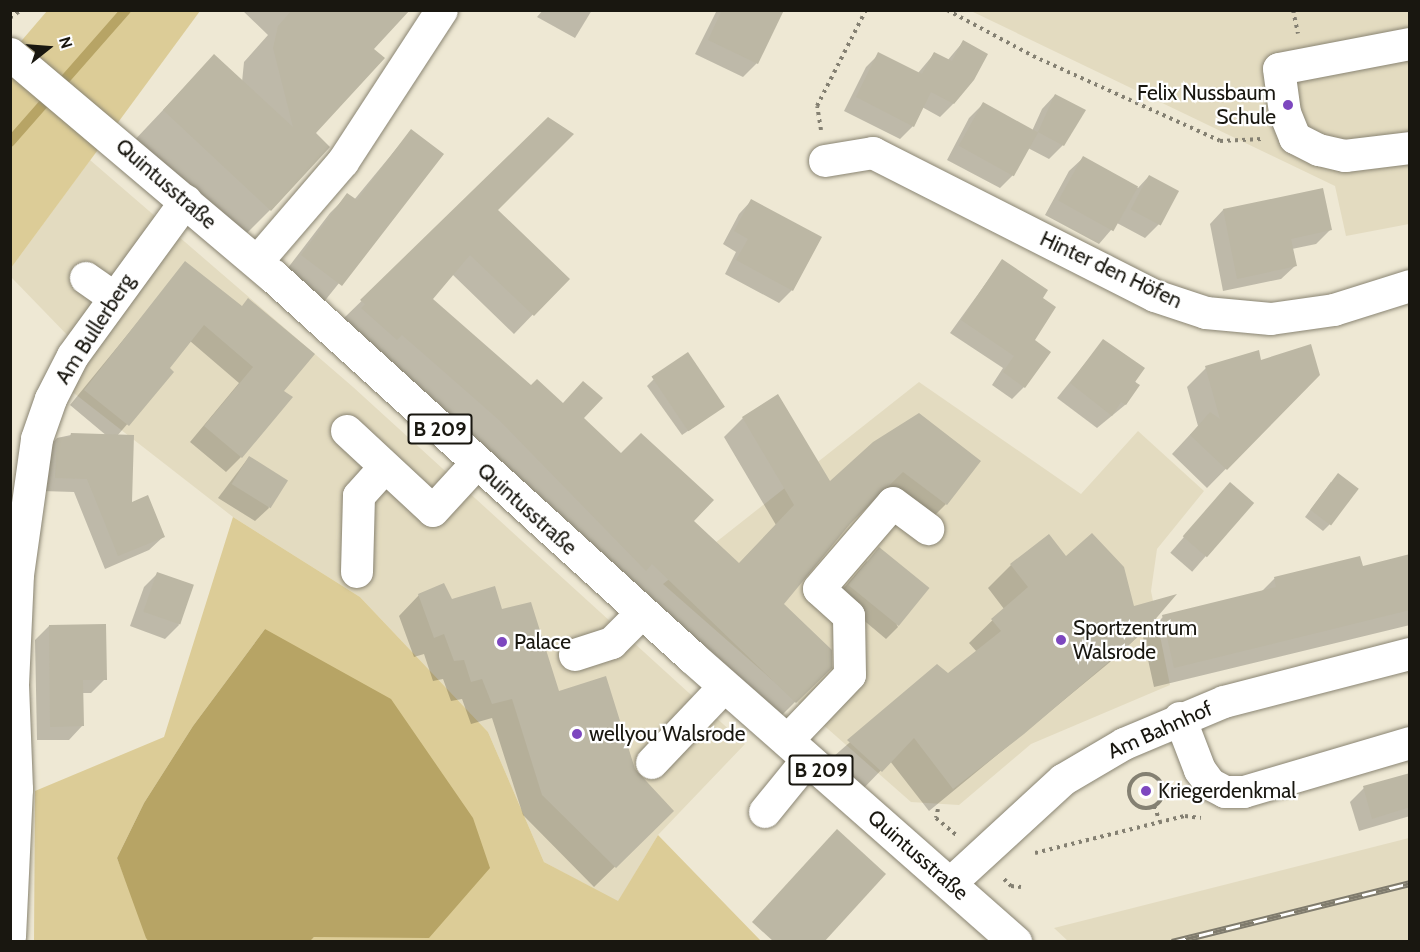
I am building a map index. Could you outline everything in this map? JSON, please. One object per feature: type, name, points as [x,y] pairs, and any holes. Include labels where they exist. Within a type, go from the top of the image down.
[{"type":"main road","name":"Quintusstraße","points":[[10,54],[257,262],[724,687],[1016,942]]},
{"type":"street","points":[[257,262],[343,162],[442,10]]},
{"type":"street","points":[[1410,44],[1279,69],[1285,113],[1295,138],[1319,150],[1345,156],[1410,148]]},
{"type":"street","name":"Hinter den Höfen","points":[[825,161],[873,153],[1155,296],[1206,313],[1271,319],[1334,310],[1410,286]]},
{"type":"street","name":"Am Bullerberg","points":[[10,937],[17,789],[13,674],[18,575],[37,439],[51,399],[73,356],[113,297],[186,201]]},
{"type":"street","points":[[86,278],[113,297]]},
{"type":"street","points":[[347,431],[433,511],[477,463]]},
{"type":"street","points":[[357,572],[359,496],[385,467]]},
{"type":"street","points":[[765,812],[798,750],[850,675],[849,616],[819,589],[893,503],[928,529]]},
{"type":"street","points":[[575,655],[612,643],[642,613]]},
{"type":"street","name":"Am Bahnhof","points":[[951,883],[1063,780],[1114,749],[1180,718],[1269,689],[1410,654]]},
{"type":"street","points":[[652,763],[724,687]]},
{"type":"street","points":[[1180,718],[1200,770],[1210,784],[1225,792],[1244,792],[1410,743]]},
{"type":"path","points":[[10,18],[21,10]]},
{"type":"path","points":[[825,161],[817,106],[866,10]]},
{"type":"path","points":[[947,10],[1033,56],[1220,141],[1295,138]]},
{"type":"path","points":[[1138,776],[1155,777],[1162,786],[1161,797],[1154,806],[1138,806],[1131,799],[1131,783],[1138,776]]},
{"type":"path","points":[[1154,806],[1160,822]]},
{"type":"path","points":[[936,818],[938,809]]},
{"type":"path","points":[[1011,886],[1022,887]]},
{"type":"shaded area","points":[[47,11],[200,11],[11,268],[11,53]]},
{"type":"shaded area","name":"Felix Nussbaum Schule","points":[[971,11],[1409,11],[1409,224],[1346,236],[1335,186]]},
{"type":"shaded area","points":[[90,160],[353,387],[745,744],[658,835],[618,902],[544,862],[488,732],[360,597],[233,517],[57,380],[73,341],[11,277],[11,268]]},
{"type":"shaded area","points":[[919,382],[1081,494],[1138,431],[1204,491],[1157,549],[1151,591],[1170,685],[1031,744],[959,805],[911,802],[663,584]]},
{"type":"shaded area","points":[[233,517],[360,597],[488,732],[544,862],[618,901],[658,835],[761,941],[309,941],[314,937],[265,629],[193,726],[144,803],[117,858],[149,941],[34,942],[35,791],[164,737]]},
{"type":"shaded area","points":[[265,629],[391,699],[473,818],[490,868],[429,938],[314,937],[309,942],[149,942],[146,938],[117,858],[144,803],[193,726]]},
{"type":"shaded area","points":[[1409,838],[1409,941],[1069,942],[1054,928]]},
{"type":"building","points":[[292,10],[410,10],[374,49],[385,58],[316,133],[330,147],[271,211],[163,110],[214,54],[293,127],[273,48],[278,26]]},
{"type":"building","points":[[722,10],[784,10],[758,64],[708,40]]},
{"type":"building","points":[[963,40],[988,54],[974,80],[954,104],[931,92],[914,127],[856,97],[878,52],[922,74],[934,52],[952,61]]},
{"type":"building","points":[[1055,94],[1086,110],[1064,146],[1038,132]]},
{"type":"building","points":[[983,102],[1038,133],[1014,176],[959,146]]},
{"type":"building","points":[[548,117],[574,134],[498,210],[570,279],[534,316],[470,255],[433,299],[531,385],[537,379],[563,403],[583,381],[603,398],[584,418],[621,453],[641,433],[714,500],[694,521],[739,563],[794,505],[742,417],[778,394],[830,481],[873,442],[919,413],[981,461],[947,505],[903,472],[850,524],[784,604],[832,650],[832,668],[796,703],[652,564],[646,571],[499,420],[402,335],[397,340],[361,308],[365,304],[360,300]]},
{"type":"building","points":[[411,129],[444,154],[342,286],[301,255],[347,193],[357,200]]},
{"type":"building","points":[[1083,156],[1138,187],[1113,231],[1058,201]]},
{"type":"building","points":[[1149,175],[1179,191],[1161,225],[1131,209]]},
{"type":"building","points":[[1323,188],[1332,230],[1291,239],[1297,266],[1237,279],[1223,209]]},
{"type":"building","points":[[751,199],[822,237],[793,291],[736,260],[748,239],[734,231]]},
{"type":"building","points":[[1002,259],[1048,290],[1043,298],[1056,307],[1035,340],[1051,352],[1025,388],[1003,372],[1014,356],[961,320]]},
{"type":"building","points":[[185,261],[242,306],[248,298],[315,354],[284,391],[293,397],[242,458],[204,426],[253,367],[204,325],[170,368],[174,372],[129,426],[84,390]]},
{"type":"building","points":[[1103,339],[1145,368],[1135,382],[1140,385],[1126,405],[1121,402],[1112,416],[1070,383]]},
{"type":"building","points":[[1311,344],[1320,375],[1227,470],[1190,435],[1210,412],[1220,419],[1205,366],[1259,350],[1261,360]]},
{"type":"building","points":[[688,352],[725,407],[688,431],[652,377]]},
{"type":"building","points":[[71,433],[134,435],[132,502],[148,495],[165,537],[118,556],[87,479],[55,478],[57,438],[70,437]]},
{"type":"building","points":[[249,456],[288,480],[271,508],[232,484]]},
{"type":"building","points":[[1338,473],[1359,489],[1331,525],[1310,510]]},
{"type":"building","points":[[1230,482],[1254,503],[1207,557],[1183,536]]},
{"type":"building","points":[[1092,533],[1124,567],[1134,606],[1177,594],[1146,630],[1024,734],[953,789],[914,738],[882,772],[847,740],[937,664],[948,673],[1001,631],[991,619],[1028,587],[1010,564],[1049,534],[1066,556]]},
{"type":"building","points":[[879,547],[930,588],[899,626],[848,585]]},
{"type":"building","points":[[1410,554],[1410,610],[1174,668],[1162,615],[1276,587],[1274,577],[1360,556],[1363,566]]},
{"type":"building","points":[[157,572],[194,585],[180,624],[143,612]]},
{"type":"building","points":[[444,583],[452,599],[495,586],[502,609],[531,602],[559,691],[606,676],[635,769],[674,811],[616,868],[542,795],[512,699],[492,704],[482,679],[471,682],[464,660],[454,661],[444,634],[434,638],[418,594]]},
{"type":"building","points":[[106,624],[107,680],[83,680],[84,726],[50,727],[49,625]]},
{"type":"building","points":[[1410,773],[1410,807],[1372,819],[1363,786]]},
{"type":"building","points":[[837,829],[886,874],[824,942],[774,942],[752,922]]},
{"type":"waterway","points":[[10,142],[126,10]]},
{"type":"railway","points":[[1172,942],[1410,883]]},
{"type":"place","name":"Felix Nussbaum Schule","points":[[1288,105]]},
{"type":"place","name":"Sportzentrum Walsrode","points":[[1061,640]]},
{"type":"place","name":"Palace","points":[[502,642]]},
{"type":"place","name":"wellyou Walsrode","points":[[577,734]]},
{"type":"place","name":"Kriegerdenkmal","points":[[1146,791]]}]
